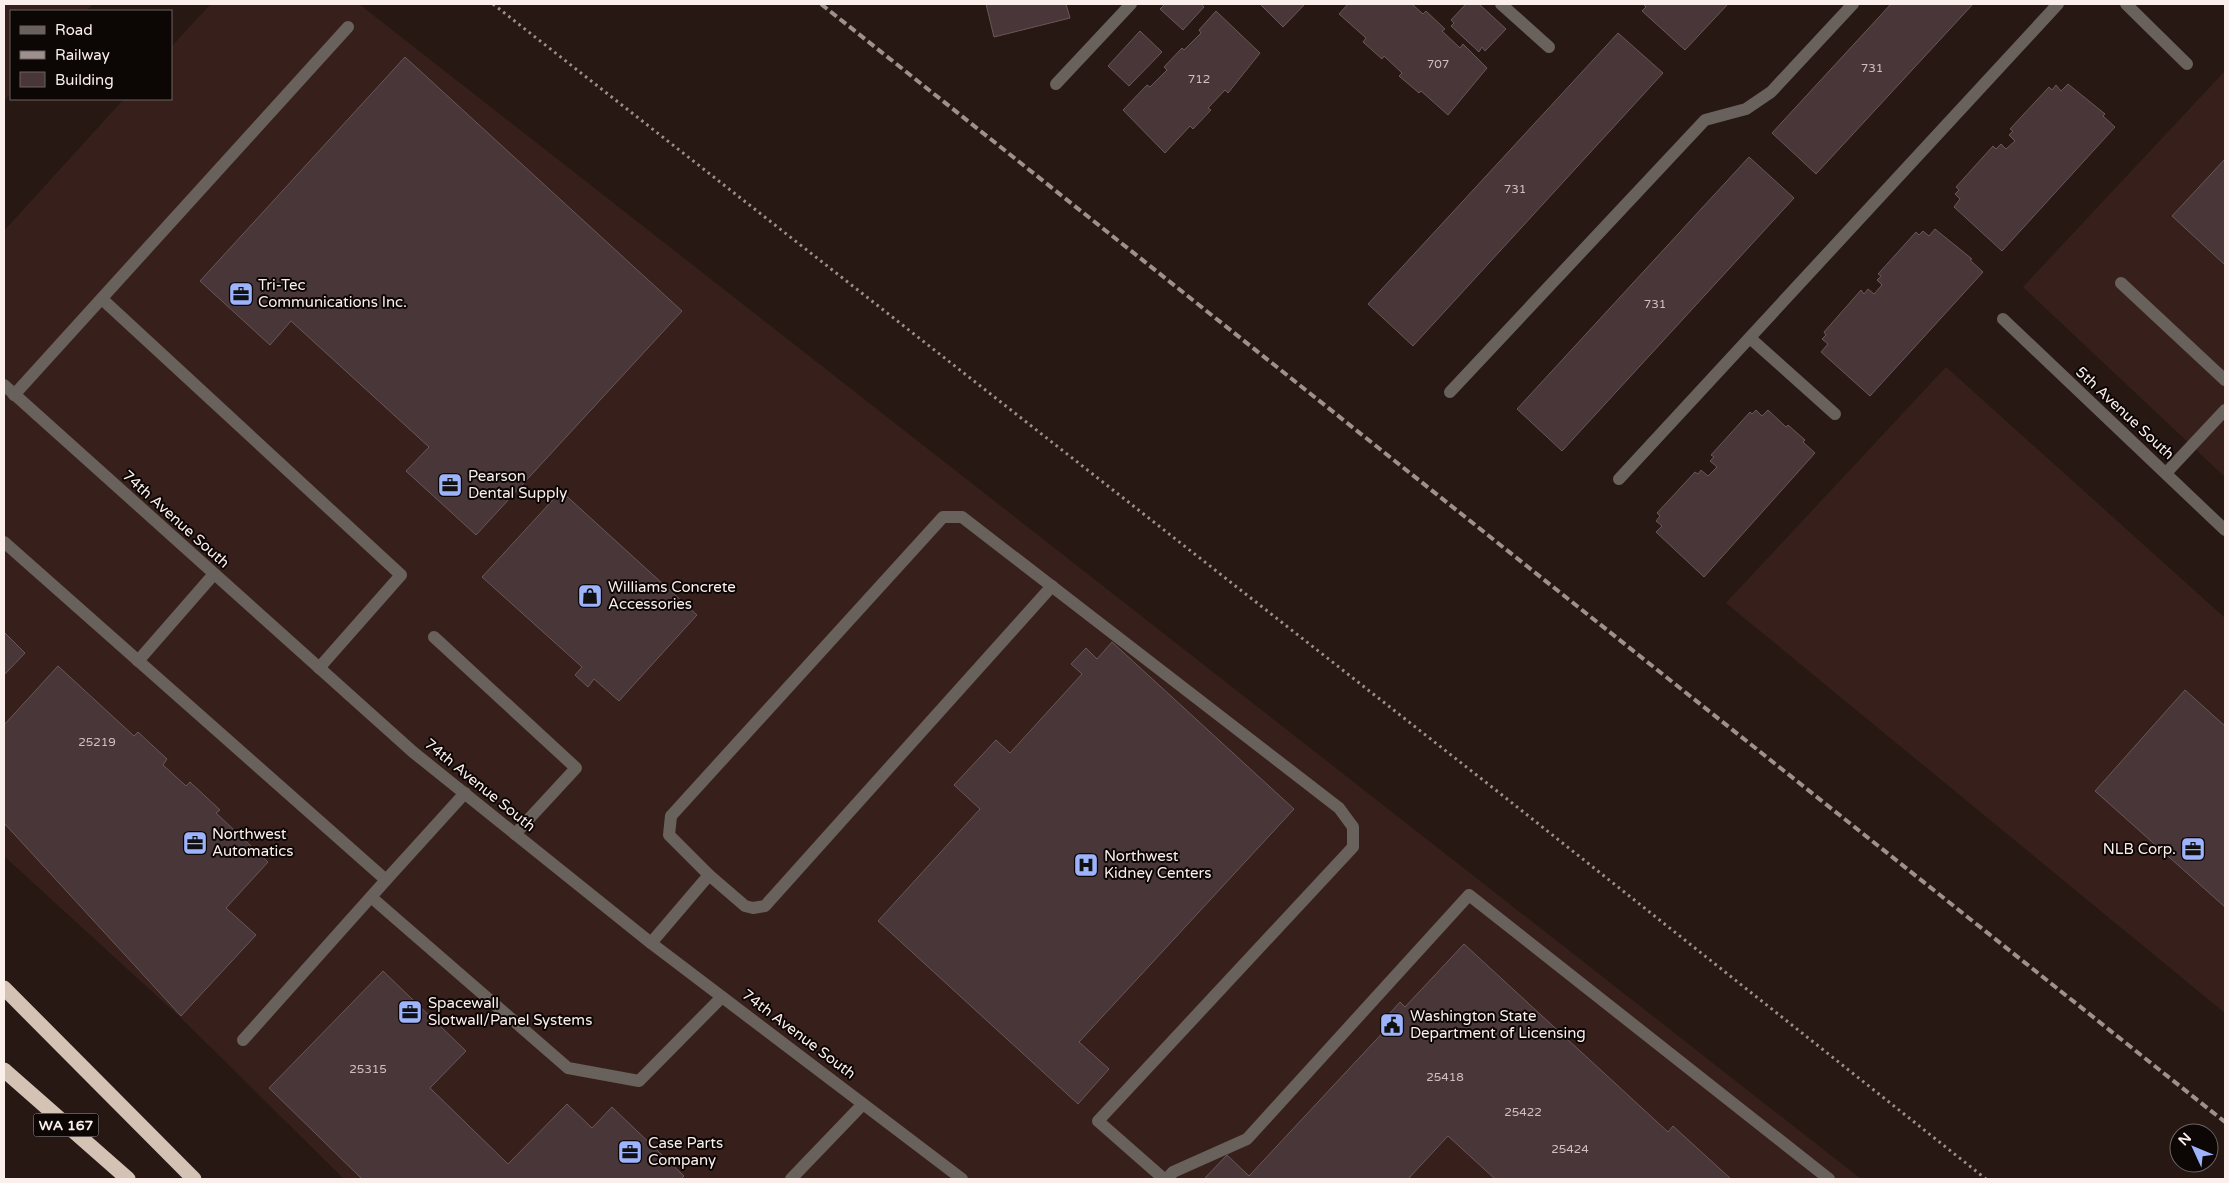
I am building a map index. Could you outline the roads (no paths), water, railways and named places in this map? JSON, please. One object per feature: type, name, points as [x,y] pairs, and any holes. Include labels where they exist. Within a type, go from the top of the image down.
[{"type":"highway","points":[[4,988],[194,1179]]},
{"type":"highway","name":"WA 167","points":[[4,1070],[128,1179]]},
{"type":"street","points":[[1056,84],[1131,4]]},
{"type":"street","points":[[1501,4],[1549,47]]},
{"type":"street","points":[[1450,392],[1705,120],[1746,109],[1771,92],[1853,4]]},
{"type":"street","points":[[1619,479],[2058,4]]},
{"type":"street","points":[[2126,4],[2187,64]]},
{"type":"street","points":[[14,395],[348,28]]},
{"type":"street","points":[[2121,282],[2225,380]]},
{"type":"street","points":[[102,299],[401,575],[319,668]]},
{"type":"street","name":"5th Avenue South","points":[[2003,319],[2225,530]]},
{"type":"street","points":[[1750,338],[1835,414]]},
{"type":"street","name":"74th Avenue South","points":[[4,385],[413,752],[651,943],[962,1179]]},
{"type":"street","points":[[2166,473],[2225,410]]},
{"type":"street","points":[[1052,586],[765,906],[753,908],[745,906],[709,875],[669,835],[671,816],[943,517],[962,517],[1052,586],[1339,808],[1353,827],[1353,847],[1098,1121],[1165,1179],[1173,1172],[1247,1139],[1470,895],[1829,1179]]},
{"type":"street","points":[[4,542],[386,880]]},
{"type":"street","points":[[138,661],[214,574]]},
{"type":"street","points":[[434,637],[576,768],[515,834]]},
{"type":"street","points":[[243,1040],[464,793]]},
{"type":"street","points":[[651,943],[709,875]]},
{"type":"street","points":[[371,897],[568,1068],[639,1082],[722,997]]},
{"type":"street","points":[[791,1179],[863,1104]]},
{"type":"railway","points":[[821,4],[2225,1122]]},
{"type":"place","name":"Tri-Tec Communications Inc.","points":[[241,294]]},
{"type":"place","name":"Pearson Dental Supply","points":[[450,485]]},
{"type":"place","name":"Williams Concrete Accessories","points":[[590,596]]},
{"type":"place","name":"Northwest Automatics","points":[[195,843]]},
{"type":"place","name":"NLB Corp.","points":[[2193,849]]},
{"type":"place","name":"Northwest Kidney Centers","points":[[1086,865]]},
{"type":"place","name":"Spacewall Slotwall/Panel Systems","points":[[410,1012]]},
{"type":"place","name":"Washington State Department of Licensing","points":[[1392,1025]]},
{"type":"place","name":"Case Parts Company","points":[[630,1152]]}]
